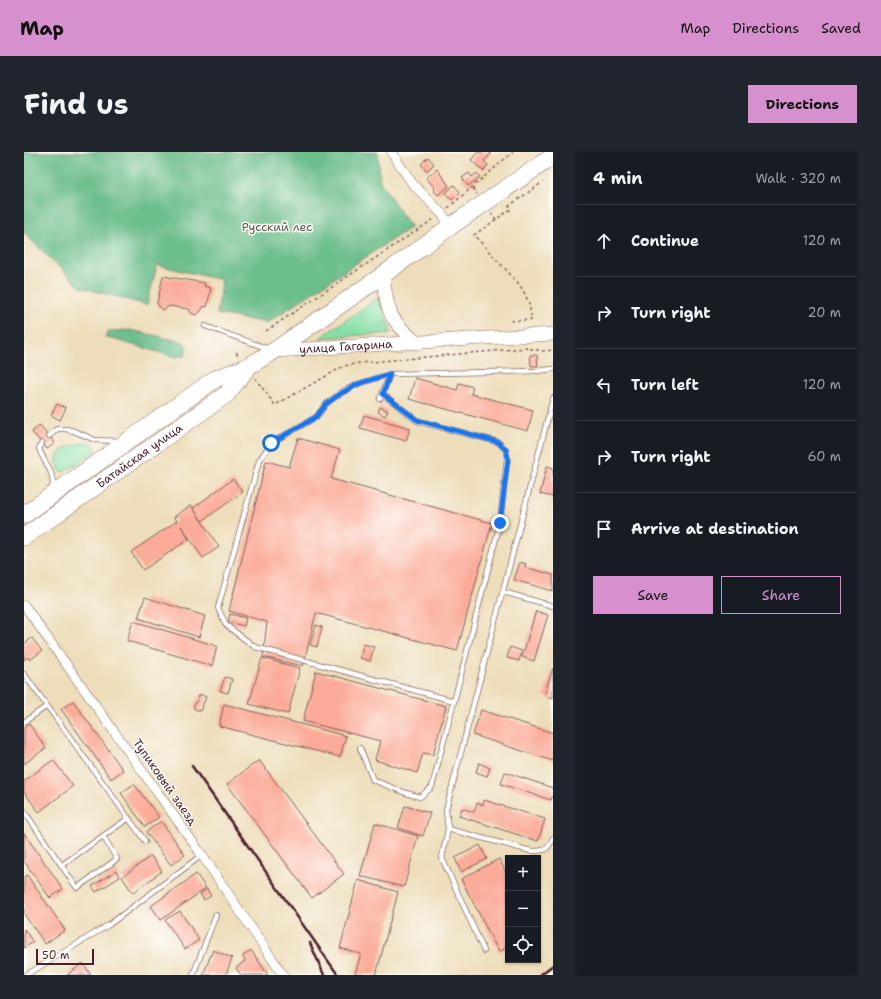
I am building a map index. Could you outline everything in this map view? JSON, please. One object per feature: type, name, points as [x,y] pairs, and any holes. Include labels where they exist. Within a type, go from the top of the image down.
[{"type":"highway","points":[[446,220],[553,156]]},
{"type":"highway","name":"Батайская улица","points":[[24,515],[215,379],[247,368],[274,351],[383,275],[446,220]]},
{"type":"highway","name":"Батайская улица","points":[[26,538],[227,394],[247,368]]},
{"type":"main road","name":"улица Гагарина","points":[[383,275],[387,300],[393,318],[417,343]]},
{"type":"main road","name":"улица Гагарина","points":[[274,351],[553,334]]},
{"type":"street","points":[[391,152],[412,183],[446,220]]},
{"type":"street","name":"Тупиковый заезд","points":[[24,605],[202,855],[283,975]]},
{"type":"lane","points":[[205,326],[274,351]]},
{"type":"lane","points":[[454,701],[255,647],[226,625],[218,608],[259,461],[271,443],[316,417],[326,404],[358,384],[390,374],[536,371],[553,369]]},
{"type":"lane","points":[[380,399],[390,374]]},
{"type":"lane","points":[[360,748],[373,780],[420,797],[432,787],[500,523],[508,458],[506,450],[498,442],[417,420],[383,394]]},
{"type":"lane","points":[[484,951],[442,858],[448,829],[446,810],[553,398]]},
{"type":"lane","points":[[49,436],[57,429],[66,429],[95,440],[116,442],[136,436]]},
{"type":"lane","points":[[42,443],[39,448],[40,453],[52,472],[54,482],[50,496]]},
{"type":"lane","points":[[503,592],[553,606]]},
{"type":"lane","points":[[24,674],[145,841]]},
{"type":"lane","points":[[24,722],[47,706]]},
{"type":"lane","points":[[24,811],[77,888],[117,859],[102,836]]},
{"type":"lane","points":[[62,865],[129,818]]},
{"type":"lane","points":[[448,829],[531,851],[542,851],[548,848],[553,838]]},
{"type":"lane","points":[[26,975],[110,924],[202,855]]},
{"type":"lane","points":[[193,975],[216,915]]},
{"type":"path","points":[[266,332],[446,220],[464,196],[513,152]]},
{"type":"path","points":[[511,321],[532,320],[529,304],[525,294],[519,284],[474,235],[512,209],[509,206],[543,182]]},
{"type":"path","points":[[236,352],[275,405],[344,366],[360,363],[526,348],[543,351],[553,350]]},
{"type":"green space","name":"Русский лес","points":[[24,152],[378,152],[380,182],[411,227],[267,323],[217,314],[222,280],[157,265],[147,305],[80,287],[24,233]]},
{"type":"green space","points":[[379,297],[391,333],[320,338]]},
{"type":"green space","points":[[130,330],[183,342],[187,346],[185,356],[176,357],[105,337],[109,331]]},
{"type":"green space","points":[[84,442],[94,445],[96,448],[95,452],[64,472],[60,471],[57,464],[57,458],[62,450]]},
{"type":"building","points":[[478,152],[489,152],[491,154],[484,161],[488,165],[483,171],[471,160]]},
{"type":"building","points":[[428,157],[434,164],[427,171],[421,164]]},
{"type":"building","points":[[437,169],[449,186],[438,195],[434,191],[435,188],[426,178]]},
{"type":"building","points":[[469,173],[472,177],[477,173],[480,177],[468,186],[462,178]]},
{"type":"building","points":[[454,185],[460,192],[452,200],[445,193]]},
{"type":"building","points":[[163,276],[205,283],[204,286],[211,288],[207,307],[204,306],[196,315],[191,313],[189,309],[169,306],[164,310],[160,308],[157,303]]},
{"type":"building","points":[[530,355],[537,355],[538,366],[531,366]]},
{"type":"building","points":[[415,378],[457,390],[459,383],[473,387],[471,394],[533,410],[528,431],[409,399]]},
{"type":"building","points":[[57,404],[66,408],[60,420],[51,415]]},
{"type":"building","points":[[380,407],[388,411],[385,416],[378,412]]},
{"type":"building","points":[[364,415],[410,428],[406,441],[360,428]]},
{"type":"building","points":[[40,425],[55,443],[47,449],[32,432]]},
{"type":"building","points":[[298,438],[340,450],[331,479],[492,523],[457,651],[316,613],[303,666],[263,657],[267,622],[229,611],[266,461],[289,467]]},
{"type":"building","points":[[547,466],[553,468],[553,497],[540,494]]},
{"type":"building","points":[[233,479],[243,492],[202,521],[193,508]]},
{"type":"building","points":[[191,505],[219,547],[203,558],[181,526],[189,539],[143,570],[131,552],[177,521],[174,517]]},
{"type":"building","points":[[520,562],[526,564],[525,567],[553,575],[553,591],[514,580]]},
{"type":"building","points":[[145,597],[205,616],[199,637],[138,618]]},
{"type":"building","points":[[536,611],[548,615],[534,661],[522,657]]},
{"type":"building","points":[[230,614],[246,618],[244,626],[228,622]]},
{"type":"building","points":[[133,621],[217,646],[212,666],[127,641]]},
{"type":"building","points":[[316,625],[322,627],[317,647],[310,645]]},
{"type":"building","points":[[32,638],[42,651],[30,660],[28,657],[24,660],[24,644]]},
{"type":"building","points":[[364,644],[374,647],[370,661],[360,658]]},
{"type":"building","points":[[510,647],[522,651],[519,661],[507,658]]},
{"type":"building","points":[[262,658],[300,668],[288,714],[249,704]]},
{"type":"building","points":[[553,668],[553,698],[544,696]]},
{"type":"building","points":[[316,671],[446,706],[433,755],[423,753],[417,773],[375,760],[380,741],[303,721]]},
{"type":"building","points":[[225,677],[232,679],[228,693],[220,691]]},
{"type":"building","points":[[200,694],[206,697],[200,711],[193,708]]},
{"type":"building","points":[[73,701],[123,770],[111,779],[61,709]]},
{"type":"building","points":[[224,704],[346,736],[340,757],[219,726]]},
{"type":"building","points":[[481,710],[553,733],[553,761],[473,735]]},
{"type":"building","points":[[29,724],[46,748],[24,764],[24,728]]},
{"type":"building","points":[[53,760],[73,786],[39,812],[24,792],[24,781]]},
{"type":"building","points":[[259,760],[344,874],[312,898],[227,784]]},
{"type":"building","points":[[479,763],[490,768],[487,776],[476,772]]},
{"type":"building","points":[[505,772],[553,788],[551,800],[501,784]]},
{"type":"building","points":[[134,784],[159,817],[145,827],[121,793]]},
{"type":"building","points":[[484,800],[545,819],[538,841],[459,816],[462,808],[474,812],[477,803],[483,805]]},
{"type":"building","points":[[405,806],[430,813],[423,836],[398,828]]},
{"type":"building","points":[[161,821],[185,855],[171,865],[146,832]]},
{"type":"building","points":[[375,823],[418,836],[404,887],[360,876]]},
{"type":"building","points":[[24,833],[63,889],[50,898],[24,861]]},
{"type":"building","points":[[480,845],[487,859],[461,872],[455,858]]},
{"type":"building","points":[[151,856],[162,871],[133,893],[122,877]]},
{"type":"building","points":[[499,859],[505,871],[505,949],[499,952],[461,879]]},
{"type":"building","points":[[116,871],[120,877],[96,892],[92,886]]},
{"type":"building","points":[[196,874],[206,888],[161,920],[151,906]]},
{"type":"building","points":[[27,875],[65,930],[45,944],[24,914],[24,877]]},
{"type":"building","points":[[358,880],[398,892],[376,975],[355,974],[361,954],[340,948]]},
{"type":"building","points":[[207,889],[211,896],[204,900],[200,894]]},
{"type":"building","points":[[180,911],[199,940],[185,949],[165,920]]},
{"type":"building","points":[[24,929],[33,942],[24,948]]},
{"type":"building","points":[[213,950],[232,958],[226,975],[203,975]]},
{"type":"building","points":[[251,950],[268,975],[241,975],[236,968],[245,961],[243,956]]},
{"type":"building","points":[[83,963],[91,975],[67,975]]},
{"type":"railway","points":[[192,766],[338,975]]},
{"type":"railway","points":[[310,943],[324,975]]},
{"type":"railway","points":[[540,975],[553,965]]},
{"type":"route","points":[[271,443],[316,417],[326,404],[340,394],[358,384],[390,374],[383,394],[417,420],[498,442],[506,450],[508,458],[500,523]]}]
